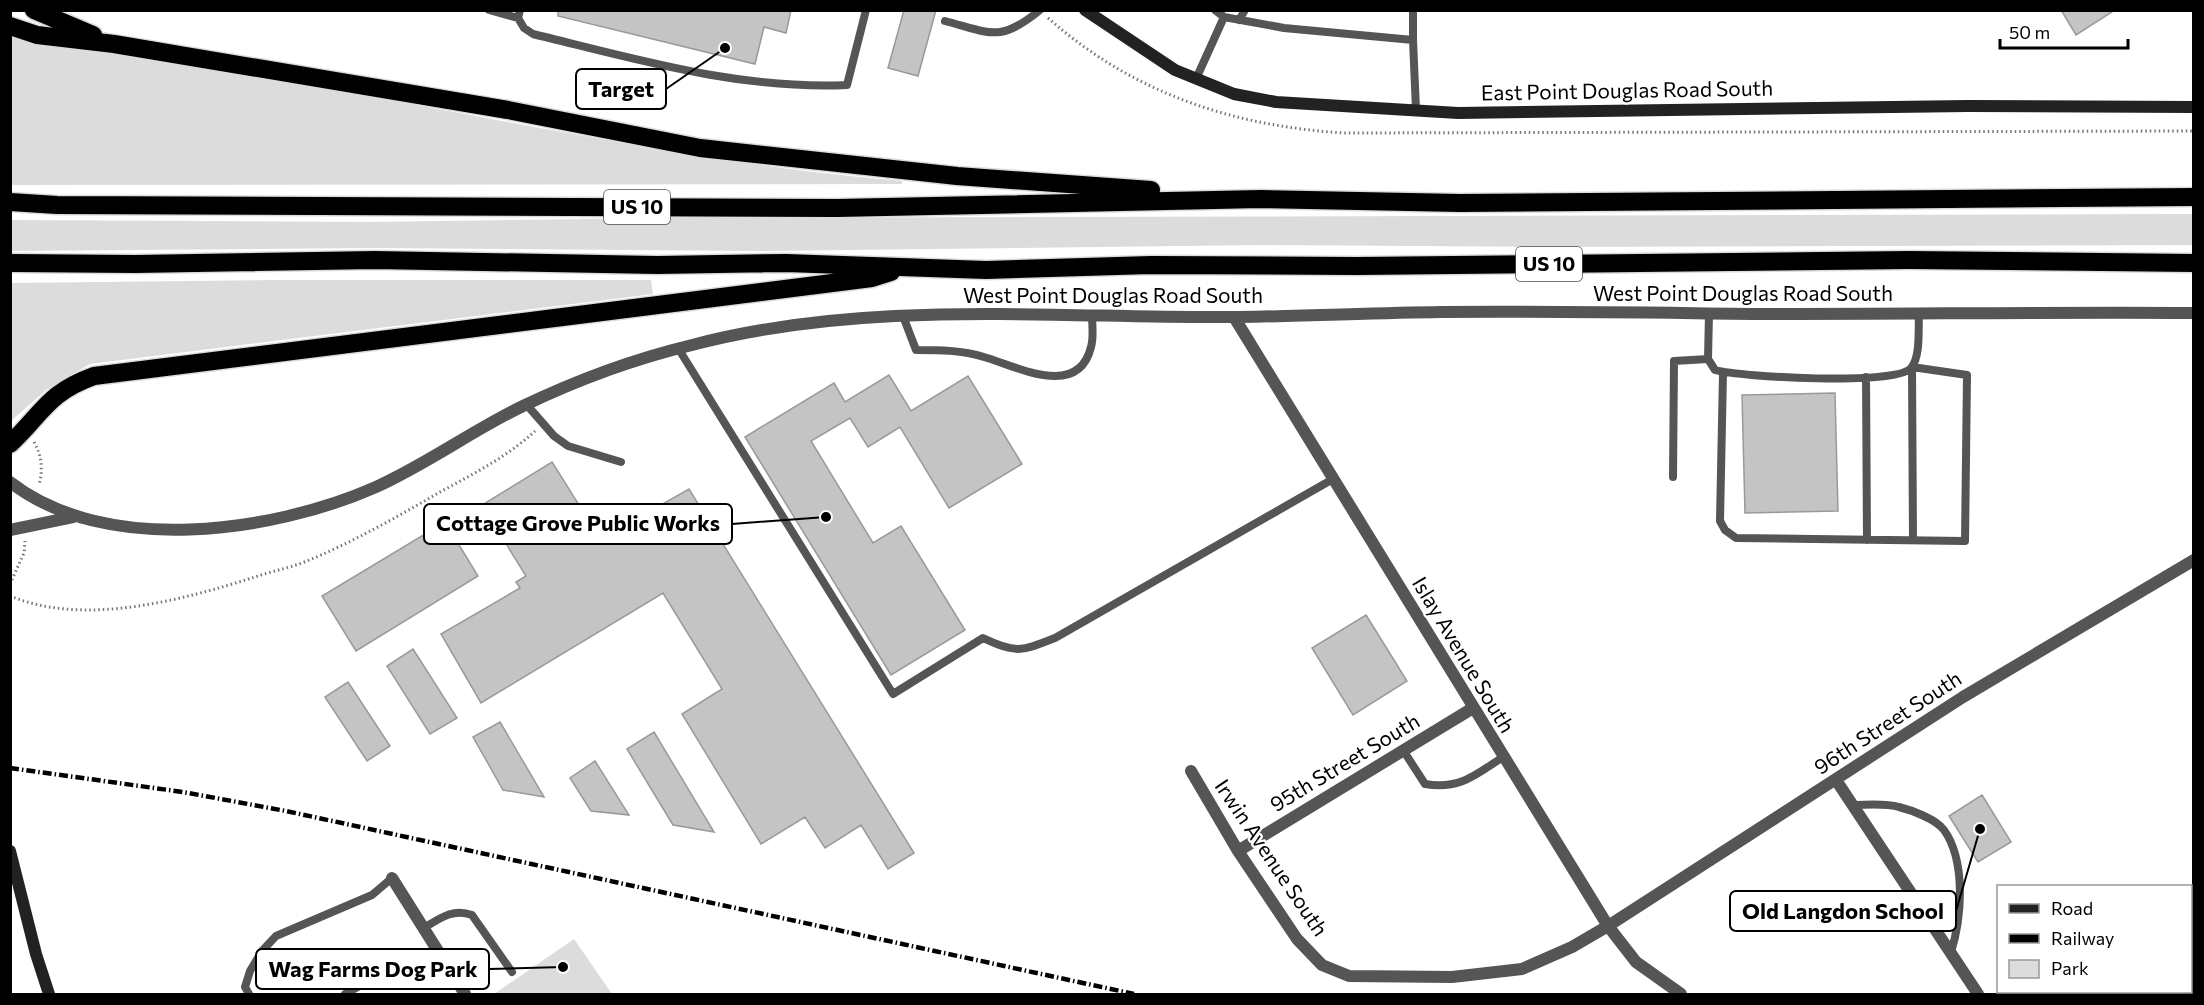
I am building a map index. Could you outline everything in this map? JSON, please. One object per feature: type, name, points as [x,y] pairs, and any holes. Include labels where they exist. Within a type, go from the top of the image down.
[{"type":"highway","points":[[34,10],[114,44]]},
{"type":"highway","points":[[10,26],[37,35],[114,44],[508,110],[700,148],[957,176],[1260,199]]},
{"type":"highway","name":"US 10","points":[[12,202],[57,205],[837,208],[1260,199],[1472,203],[2193,197]]},
{"type":"highway","name":"US 10","points":[[13,263],[135,264],[375,260],[657,265],[786,263],[986,270],[1151,265],[1357,266],[1909,260],[2193,263]]},
{"type":"highway","points":[[10,444],[48,402],[65,388],[94,376],[872,278],[904,267]]},
{"type":"street","name":"East Point Douglas Road South","points":[[1085,10],[1175,70],[1234,94],[1276,102],[1416,110],[1574,113],[1968,106],[2193,107]]},
{"type":"street","name":"West Point Douglas Road South","points":[[10,482],[30,498],[73,517],[130,526],[183,529],[262,523],[302,513],[378,486],[526,404],[608,370],[678,348],[737,334],[870,317],[1092,315],[1234,317],[1443,312],[2193,313]]},
{"type":"street","name":"Islay Avenue South","points":[[1234,317],[1608,926],[1636,962],[1681,994]]},
{"type":"street","name":"West Point Douglas Road South","points":[[10,530],[73,517]]},
{"type":"street","name":"96th Street South","points":[[1322,965],[1349,976],[1452,977],[1522,969],[1572,947],[1963,697],[2193,560]]},
{"type":"street","name":"95th Street South","points":[[1238,851],[1473,708]]},
{"type":"street","name":"Irwin Avenue South","points":[[1191,771],[1238,851],[1297,939],[1322,965]]},
{"type":"street","points":[[1836,780],[1978,994]]},
{"type":"street","points":[[10,851],[36,954],[49,994]]},
{"type":"street","points":[[392,878],[465,994]]},
{"type":"lane","points":[[489,10],[519,14],[524,28],[533,34],[681,71],[808,87],[847,85],[866,10]]},
{"type":"lane","points":[[945,21],[994,34],[1006,33],[1040,10]]},
{"type":"lane","points":[[1215,10],[1224,17],[1284,28],[1413,40]]},
{"type":"lane","points":[[1239,20],[1245,10]]},
{"type":"lane","points":[[1413,10],[1416,110]]},
{"type":"lane","points":[[1196,79],[1224,17]]},
{"type":"lane","points":[[1709,314],[1708,359],[1714,370],[1723,373],[1800,378],[1905,374],[1912,367],[1916,358],[1919,314]]},
{"type":"lane","points":[[903,316],[916,350],[955,351],[1056,377],[1078,369],[1088,356],[1092,346],[1092,315]]},
{"type":"lane","points":[[678,348],[893,694],[983,638],[1002,647],[1024,650],[1055,638],[1333,479]]},
{"type":"lane","points":[[1673,477],[1674,361],[1708,359]]},
{"type":"lane","points":[[1723,373],[1720,521],[1725,531],[1736,538],[1965,541],[1967,375],[1912,367]]},
{"type":"lane","points":[[1912,367],[1913,540]]},
{"type":"lane","points":[[1866,377],[1866,540]]},
{"type":"lane","points":[[526,404],[543,424],[568,446],[621,462]]},
{"type":"lane","points":[[1403,750],[1425,784],[1438,786],[1458,784],[1468,780],[1503,757]]},
{"type":"lane","points":[[1853,805],[1898,806],[1920,815],[1943,829],[1957,864],[1960,891],[1951,952]]},
{"type":"lane","points":[[249,994],[246,987],[250,971],[262,951],[276,936],[372,896],[392,878]]},
{"type":"lane","points":[[424,928],[447,914],[462,911],[472,915],[512,972]]},
{"type":"lane","points":[[345,994],[381,974],[437,950]]},
{"type":"path","points":[[10,596],[27,603],[73,609],[156,603],[226,587],[305,562],[376,529],[509,453],[543,424]]},
{"type":"green space","points":[[11,34],[628,144],[764,166],[902,181],[902,184],[11,185]]},
{"type":"green space","points":[[2193,214],[2193,245],[1546,247],[1261,245],[755,251],[373,248],[10,251],[11,220],[370,222],[654,218]]},
{"type":"green space","points":[[651,280],[653,294],[90,364],[46,390],[11,421],[11,283]]},
{"type":"green space","points":[[574,939],[612,994],[494,994]]},
{"type":"building","points":[[558,10],[791,10],[786,33],[764,27],[755,64],[558,16]]},
{"type":"building","points":[[904,10],[936,10],[918,76],[888,68]]},
{"type":"building","points":[[2061,10],[2115,10],[2076,35]]},
{"type":"building","points":[[889,375],[911,411],[968,376],[1022,464],[949,508],[900,427],[868,447],[850,418],[811,441],[873,543],[901,526],[965,630],[891,675],[745,437],[834,383],[845,402]]},
{"type":"building","points":[[1835,393],[1838,511],[1745,513],[1742,395]]},
{"type":"building","points":[[552,462],[596,532],[606,526],[610,534],[689,489],[914,853],[888,869],[861,825],[825,848],[805,817],[761,844],[682,714],[722,689],[663,593],[481,703],[441,634],[520,588],[516,582],[526,576],[482,505]]},
{"type":"building","points":[[445,522],[478,576],[356,651],[322,596]]},
{"type":"building","points":[[1366,615],[1407,681],[1353,715],[1312,648]]},
{"type":"building","points":[[413,649],[457,718],[430,734],[387,666]]},
{"type":"building","points":[[348,682],[390,746],[367,761],[325,697]]},
{"type":"building","points":[[500,722],[544,797],[503,790],[473,737]]},
{"type":"building","points":[[654,732],[714,832],[673,825],[627,749]]},
{"type":"building","points":[[595,761],[629,815],[591,811],[570,778]]},
{"type":"building","points":[[1982,795],[2011,842],[1978,862],[1949,816]]},
{"type":"railway","points":[[10,768],[183,792],[286,811],[1134,994]]},
{"type":"place","name":"Target","points":[[725,48]]},
{"type":"place","name":"Cottage Grove Public Works","points":[[826,517]]},
{"type":"place","name":"Old Langdon School","points":[[1980,829]]},
{"type":"place","name":"Wag Farms Dog Park","points":[[563,967]]}]
